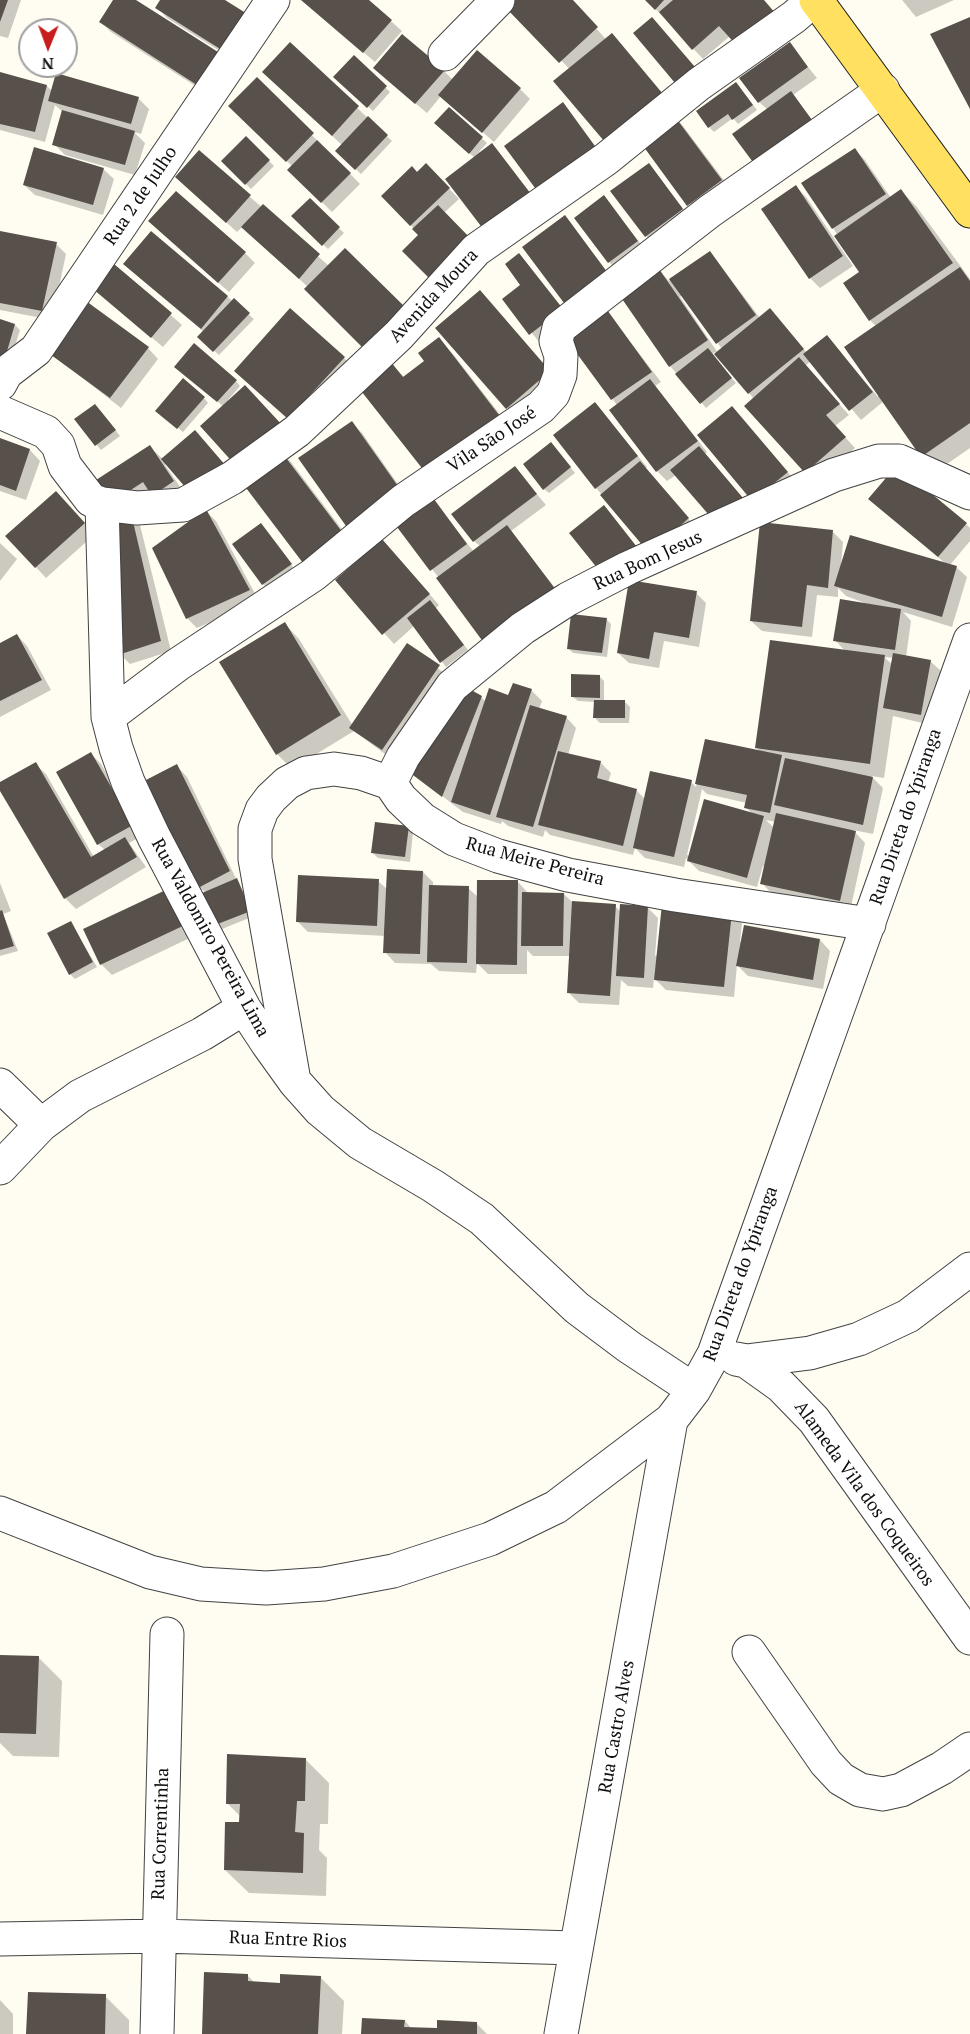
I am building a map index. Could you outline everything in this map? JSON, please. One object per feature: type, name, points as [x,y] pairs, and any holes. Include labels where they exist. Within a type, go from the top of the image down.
[{"type":"main road","points":[[815,0],[970,211]]},
{"type":"street","name":"Rua 2 de Julho","points":[[0,384],[6,373],[36,350],[273,0]]},
{"type":"street","points":[[446,54],[498,0]]},
{"type":"street","name":"Avenida Moura","points":[[102,504],[137,508],[183,505],[232,478],[297,431],[399,335],[476,250],[606,159],[699,84],[815,0]]},
{"type":"street","name":"Vila São José","points":[[108,717],[177,665],[313,575],[403,501],[540,407],[553,394],[560,375],[561,356],[556,341],[559,328],[710,211],[883,90]]},
{"type":"street","points":[[0,412],[46,432],[58,445],[65,466],[82,491],[91,500],[102,504]]},
{"type":"street","name":"Rua Bom Jesus","points":[[390,783],[404,757],[452,686],[523,627],[568,599],[628,568],[834,475],[879,461],[899,462],[970,493]]},
{"type":"street","name":"Rua Valdomiro Pereira Lima","points":[[102,504],[108,717],[128,782],[244,1008],[295,1082],[320,1110],[360,1143],[433,1186],[482,1220],[577,1308],[629,1347],[694,1390]]},
{"type":"street","name":"Rua Direta do Ypiranga","points":[[0,1514],[150,1572],[201,1584],[266,1588],[324,1584],[393,1571],[499,1535],[556,1507],[671,1420],[694,1390],[714,1354],[795,1122],[869,924],[970,640]]},
{"type":"street","points":[[295,1082],[255,859],[255,829],[262,810],[271,798],[287,783],[306,773],[334,769],[361,773],[390,783]]},
{"type":"street","name":"Rua Meire Pereira","points":[[390,783],[401,799],[422,819],[454,839],[498,856],[568,875],[675,895],[869,924]]},
{"type":"street","points":[[0,1168],[40,1125],[80,1096],[202,1034],[244,1008]]},
{"type":"street","points":[[0,1085],[40,1125]]},
{"type":"street","points":[[714,1354],[746,1361],[810,1353],[859,1339],[908,1316],[970,1269]]},
{"type":"street","name":"Alameda Vila dos Coqueiros","points":[[746,1361],[781,1386],[814,1420],[970,1638]]},
{"type":"street","name":"Rua Castro Alves","points":[[561,2034],[575,1948],[613,1755],[671,1420]]},
{"type":"street","name":"Rua Correntinha","points":[[157,2034],[166,1634]]},
{"type":"street","points":[[749,1652],[826,1763],[841,1779],[860,1790],[883,1794],[901,1790],[942,1768],[970,1749]]},
{"type":"street","name":"Rua Entre Rios","points":[[0,1939],[159,1936],[575,1948]]},
{"type":"building","points":[[0,0],[8,0],[0,22]]},
{"type":"building","points":[[113,0],[136,0],[218,52],[197,85],[99,22]]},
{"type":"building","points":[[160,0],[225,0],[249,15],[225,52],[155,8]]},
{"type":"building","points":[[301,0],[369,0],[392,20],[363,53]]},
{"type":"building","points":[[515,0],[573,0],[598,27],[559,63],[506,8]]},
{"type":"building","points":[[645,0],[664,0],[655,10]]},
{"type":"building","points":[[673,0],[764,0],[776,14],[738,47],[719,26],[692,50],[659,12]]},
{"type":"building","points":[[652,17],[695,67],[675,83],[633,33]]},
{"type":"building","points":[[970,17],[970,109],[930,34]]},
{"type":"building","points":[[612,33],[668,100],[610,148],[553,81]]},
{"type":"building","points":[[402,34],[445,70],[415,104],[373,68]]},
{"type":"building","points":[[290,42],[359,106],[332,136],[262,72]]},
{"type":"building","points":[[790,42],[808,67],[758,103],[739,78]]},
{"type":"building","points":[[477,50],[521,88],[482,133],[438,95]]},
{"type":"building","points":[[354,55],[387,86],[367,108],[333,77]]},
{"type":"building","points":[[0,72],[47,85],[35,132],[0,124]]},
{"type":"building","points":[[257,77],[314,133],[286,162],[228,106]]},
{"type":"building","points":[[55,78],[73,78],[139,97],[131,124],[48,101]]},
{"type":"building","points":[[736,82],[753,105],[732,120],[728,114],[708,128],[696,111]]},
{"type":"building","points":[[791,91],[817,127],[758,169],[732,134]]},
{"type":"building","points":[[563,102],[597,149],[538,192],[504,146]]},
{"type":"building","points":[[449,107],[483,137],[469,154],[434,123]]},
{"type":"building","points":[[62,110],[135,131],[125,165],[52,145]]},
{"type":"building","points":[[673,114],[722,180],[687,206],[638,139]]},
{"type":"building","points":[[368,116],[388,135],[355,170],[335,151]]},
{"type":"building","points":[[246,136],[270,160],[245,185],[221,161]]},
{"type":"building","points":[[317,140],[351,173],[321,203],[287,170]]},
{"type":"building","points":[[492,143],[534,198],[487,234],[445,179]]},
{"type":"building","points":[[34,147],[104,168],[93,205],[23,185]]},
{"type":"building","points":[[855,148],[886,194],[832,229],[801,183]]},
{"type":"building","points":[[199,150],[251,195],[226,223],[175,177]]},
{"type":"building","points":[[426,163],[450,188],[410,226],[381,196],[412,166],[417,172]]},
{"type":"building","points":[[649,163],[683,209],[645,237],[610,191]]},
{"type":"building","points":[[796,185],[843,256],[809,279],[761,209]]},
{"type":"building","points":[[901,189],[953,263],[869,321],[843,283],[859,272],[834,236]]},
{"type":"building","points":[[176,191],[246,252],[218,283],[148,221]]},
{"type":"building","points":[[604,195],[638,241],[608,263],[574,218]]},
{"type":"building","points":[[310,198],[340,227],[322,246],[291,216]]},
{"type":"building","points":[[263,204],[320,254],[299,279],[241,227]]},
{"type":"building","points":[[438,205],[473,241],[432,281],[402,251],[418,235],[412,229]]},
{"type":"building","points":[[565,215],[607,272],[564,303],[522,247]]},
{"type":"building","points":[[0,231],[57,242],[42,311],[0,303]]},
{"type":"building","points":[[151,231],[228,296],[201,329],[123,264]]},
{"type":"building","points":[[345,248],[405,307],[364,349],[304,289]]},
{"type":"building","points":[[710,251],[756,315],[716,344],[669,279]]},
{"type":"building","points":[[519,253],[563,309],[529,335],[502,299],[520,285],[505,264]]},
{"type":"building","points":[[114,264],[172,313],[151,338],[93,289]]},
{"type":"building","points":[[657,266],[708,340],[669,367],[618,293]]},
{"type":"building","points":[[960,267],[970,281],[970,423],[921,457],[844,347]]},
{"type":"building","points":[[480,290],[550,371],[506,409],[435,328]]},
{"type":"building","points":[[234,298],[250,313],[213,352],[197,337]]},
{"type":"building","points":[[86,301],[149,347],[110,398],[47,352]]},
{"type":"building","points":[[605,307],[652,372],[611,400],[564,336]]},
{"type":"building","points":[[290,308],[345,357],[288,419],[234,371]]},
{"type":"building","points":[[770,308],[804,349],[748,394],[714,354]]},
{"type":"building","points":[[0,319],[15,324],[5,358],[0,356]]},
{"type":"building","points":[[827,335],[873,392],[849,411],[803,354]]},
{"type":"building","points":[[439,337],[499,415],[425,472],[358,387],[391,362],[403,377],[424,361],[418,353]]},
{"type":"building","points":[[194,343],[237,380],[217,402],[174,367]]},
{"type":"building","points":[[708,348],[732,378],[700,404],[675,374]]},
{"type":"building","points":[[799,357],[840,404],[826,415],[846,437],[805,473],[744,406]]},
{"type":"building","points":[[183,378],[205,397],[177,429],[155,411]]},
{"type":"building","points":[[650,379],[698,441],[656,472],[609,410]]},
{"type":"building","points":[[245,385],[283,426],[237,467],[200,426]]},
{"type":"building","points":[[595,402],[638,456],[595,489],[553,435]]},
{"type":"building","points":[[95,404],[116,430],[95,446],[74,419]]},
{"type":"building","points":[[732,406],[788,472],[752,501],[697,435]]},
{"type":"building","points":[[352,421],[400,489],[346,526],[298,458]]},
{"type":"building","points":[[195,430],[226,466],[192,495],[161,459]]},
{"type":"building","points":[[0,438],[30,449],[16,491],[0,485]]},
{"type":"building","points":[[551,442],[571,467],[543,490],[523,464]]},
{"type":"building","points":[[150,445],[174,481],[152,496],[143,482],[111,503],[96,480]]},
{"type":"building","points":[[699,446],[743,498],[715,522],[670,470]]},
{"type":"building","points":[[280,450],[346,537],[306,567],[240,480]]},
{"type":"building","points":[[640,461],[689,518],[649,553],[600,495]]},
{"type":"building","points":[[897,465],[967,523],[938,557],[868,499]]},
{"type":"building","points":[[515,466],[537,494],[473,542],[451,514]]},
{"type":"building","points":[[56,491],[85,523],[35,568],[5,536]]},
{"type":"building","points":[[431,495],[467,544],[430,571],[394,523]]},
{"type":"building","points":[[604,505],[637,547],[602,574],[569,533]]},
{"type":"building","points":[[206,509],[250,590],[186,619],[152,548]]},
{"type":"building","points":[[131,513],[161,641],[118,655],[108,516]]},
{"type":"building","points":[[760,522],[833,530],[828,588],[807,585],[802,627],[750,621]]},
{"type":"building","points":[[261,523],[292,564],[262,585],[232,544]]},
{"type":"building","points":[[507,525],[556,590],[484,643],[436,578]]},
{"type":"building","points":[[850,535],[957,566],[942,617],[834,586]]},
{"type":"building","points":[[382,539],[430,594],[382,635],[335,580]]},
{"type":"building","points":[[629,580],[697,591],[689,638],[654,632],[649,659],[617,653]]},
{"type":"building","points":[[840,599],[901,609],[895,650],[833,641]]},
{"type":"building","points":[[430,600],[464,645],[440,663],[407,618]]},
{"type":"building","points":[[571,614],[607,618],[602,653],[567,649]]},
{"type":"building","points":[[285,622],[341,715],[276,755],[219,662]]},
{"type":"building","points":[[17,634],[42,680],[0,701],[0,643]]},
{"type":"building","points":[[770,640],[885,655],[870,764],[755,748]]},
{"type":"building","points":[[407,643],[440,665],[382,750],[349,728]]},
{"type":"building","points":[[893,653],[931,660],[921,715],[883,708]]},
{"type":"building","points":[[571,674],[600,675],[600,698],[571,697]]},
{"type":"building","points":[[513,683],[532,689],[490,815],[451,802],[489,688],[508,695]]},
{"type":"building","points":[[464,686],[482,696],[442,797],[405,769]]},
{"type":"building","points":[[594,700],[625,700],[625,718],[593,718]]},
{"type":"building","points":[[530,705],[567,716],[533,827],[496,817]]},
{"type":"building","points":[[705,739],[782,755],[770,813],[744,808],[747,795],[695,784]]},
{"type":"building","points":[[558,751],[601,761],[597,778],[637,789],[623,846],[538,825]]},
{"type":"building","points":[[91,752],[133,825],[97,845],[56,772]]},
{"type":"building","points":[[785,758],[873,777],[863,825],[774,805]]},
{"type":"building","points":[[36,762],[91,857],[125,837],[137,857],[64,899],[0,791],[0,782]]},
{"type":"building","points":[[177,764],[230,871],[198,888],[144,781]]},
{"type":"building","points":[[650,771],[692,780],[674,857],[633,848]]},
{"type":"building","points":[[704,799],[764,816],[747,878],[687,861]]},
{"type":"building","points":[[776,813],[856,831],[840,901],[760,884]]},
{"type":"building","points":[[375,822],[409,826],[405,857],[371,853]]},
{"type":"building","points":[[387,869],[423,871],[420,954],[383,953]]},
{"type":"building","points":[[298,875],[379,879],[377,926],[296,922]]},
{"type":"building","points":[[237,878],[251,911],[215,925],[202,893]]},
{"type":"building","points":[[477,880],[518,880],[517,965],[476,964]]},
{"type":"building","points":[[429,885],[469,886],[467,963],[427,962]]},
{"type":"building","points":[[170,888],[187,924],[100,965],[83,929]]},
{"type":"building","points":[[522,892],[564,893],[563,946],[521,946]]},
{"type":"building","points":[[572,901],[616,904],[610,996],[567,993]]},
{"type":"building","points":[[620,904],[648,906],[644,978],[616,976]]},
{"type":"building","points":[[662,904],[732,912],[724,987],[654,980]]},
{"type":"building","points":[[2,910],[14,946],[0,950],[0,911]]},
{"type":"building","points":[[71,921],[93,962],[69,975],[47,933]]},
{"type":"building","points":[[744,925],[820,939],[813,980],[736,966]]},
{"type":"building","points":[[0,1655],[39,1656],[36,1734],[0,1733]]},
{"type":"building","points":[[227,1754],[306,1758],[305,1801],[297,1801],[295,1832],[304,1833],[303,1873],[224,1870],[225,1822],[239,1822],[240,1804],[226,1804]]},
{"type":"building","points":[[204,1972],[248,1974],[248,1981],[280,1983],[280,1974],[321,1976],[318,2034],[202,2034]]},
{"type":"building","points":[[28,1992],[106,1994],[105,2034],[26,2034]]},
{"type":"building","points":[[362,2018],[405,2020],[404,2027],[437,2028],[437,2020],[477,2022],[477,2034],[361,2034]]}]
